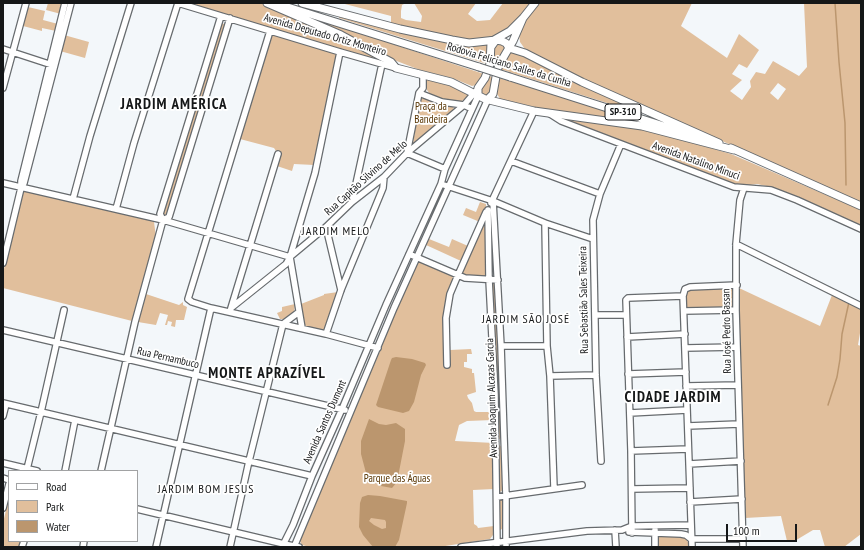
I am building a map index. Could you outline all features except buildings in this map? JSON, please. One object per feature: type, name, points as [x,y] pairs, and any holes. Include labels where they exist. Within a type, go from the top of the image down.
[{"type":"main road","points":[[266,3],[341,35],[391,62],[396,68],[450,82],[477,92],[485,99],[534,111],[642,126],[734,150]]},
{"type":"main road","name":"Rodovia Feliciano Salles da Cunha","points":[[276,3],[692,134],[734,150]]},
{"type":"main road","points":[[302,3],[400,29],[452,40],[492,43],[502,41],[506,43],[509,48],[525,53],[582,82],[734,150]]},
{"type":"main road","points":[[488,99],[493,94],[497,71],[524,18],[535,3]]},
{"type":"main road","points":[[492,43],[510,31],[524,18]]},
{"type":"main road","points":[[516,34],[520,47],[525,53]]},
{"type":"main road","points":[[477,92],[486,78],[490,64],[492,43]]},
{"type":"main road","name":"SP-310","points":[[734,150],[861,206]]},
{"type":"street","points":[[3,88],[26,3]]},
{"type":"street","points":[[3,264],[52,65],[65,3]]},
{"type":"street","points":[[52,65],[71,3]]},
{"type":"street","points":[[73,199],[90,136],[131,3]]},
{"type":"street","points":[[116,209],[134,144],[178,3]]},
{"type":"street","name":"Avenida Deputado Ortiz Monteiro","points":[[178,3],[230,18],[270,32],[396,68]]},
{"type":"street","points":[[101,470],[126,359],[163,220],[160,214],[221,16]]},
{"type":"street","points":[[163,220],[168,217],[230,18]]},
{"type":"street","points":[[270,32],[188,299],[192,302],[211,308],[231,310],[378,348]]},
{"type":"street","points":[[3,49],[52,65]]},
{"type":"street","points":[[302,328],[290,257],[315,173],[340,52]]},
{"type":"street","points":[[352,202],[382,64]]},
{"type":"street","points":[[423,74],[423,88],[419,93],[408,154],[445,169]]},
{"type":"street","name":"Rua Capitão Silvino de Melo","points":[[231,310],[286,264],[290,257],[326,227],[352,202],[384,177],[477,92]]},
{"type":"street","name":"Avenida Santos Dumont","points":[[283,546],[386,304],[410,254],[440,184],[445,169],[472,109],[477,92]]},
{"type":"street","points":[[419,93],[442,102],[464,105],[472,109]]},
{"type":"street","name":"Avenida Santos Dumont","points":[[296,546],[301,527],[394,308],[418,258],[488,99]]},
{"type":"street","points":[[447,365],[446,318],[450,294],[493,201],[510,160],[534,111]]},
{"type":"street","name":"Avenida Natalino Minuci","points":[[548,113],[561,122],[734,187],[771,190],[798,200],[861,229]]},
{"type":"street","name":"Rua Sebastião Sales Teixeira","points":[[600,461],[596,375],[593,220],[600,194],[620,144]]},
{"type":"street","points":[[231,310],[249,246],[278,154]]},
{"type":"street","points":[[510,160],[600,194]]},
{"type":"street","points":[[326,334],[341,290],[383,188],[384,177]]},
{"type":"street","points":[[3,183],[163,220],[290,257]]},
{"type":"street","points":[[440,184],[493,201],[545,223],[593,239]]},
{"type":"street","name":"Rua José Pedro Bassan","points":[[743,547],[736,310],[736,244],[740,200],[744,188]]},
{"type":"street","name":"Avenida Joaquim Alcazas Garcia","points":[[493,201],[501,346],[503,443],[506,496],[506,544]]},
{"type":"street","name":"Avenida Joaquim Alcazas Garcia","points":[[488,210],[489,280],[495,396],[497,544]]},
{"type":"street","points":[[545,223],[554,488]]},
{"type":"street","points":[[326,227],[341,290]]},
{"type":"street","points":[[736,244],[861,306]]},
{"type":"street","points":[[410,254],[465,278],[498,280]]},
{"type":"street","points":[[692,547],[683,296],[685,289],[690,287],[736,284]]},
{"type":"street","points":[[632,533],[626,298],[683,296]]},
{"type":"street","points":[[386,304],[394,308]]},
{"type":"street","points":[[156,547],[211,308]]},
{"type":"street","points":[[3,463],[26,470],[64,310]]},
{"type":"street","points":[[684,311],[736,310]]},
{"type":"street","points":[[230,547],[249,461],[283,324],[299,312]]},
{"type":"street","points":[[595,315],[626,315]]},
{"type":"street","name":"Rua Pernambuco","points":[[3,330],[342,409],[350,413]]},
{"type":"street","points":[[627,337],[685,334]]},
{"type":"street","points":[[501,346],[548,346]]},
{"type":"street","points":[[685,348],[737,347]]},
{"type":"street","points":[[628,374],[686,372]]},
{"type":"street","points":[[550,376],[596,375]]},
{"type":"street","points":[[686,386],[738,385]]},
{"type":"street","points":[[3,416],[4,404],[312,476]]},
{"type":"street","points":[[630,413],[687,410]]},
{"type":"street","points":[[65,470],[75,420]]},
{"type":"street","points":[[688,426],[740,424]]},
{"type":"street","points":[[496,443],[503,443]]},
{"type":"street","points":[[631,451],[688,449]]},
{"type":"street","points":[[689,464],[741,460]]},
{"type":"street","points":[[497,497],[582,485]]},
{"type":"street","points":[[3,508],[8,488]]},
{"type":"street","points":[[632,489],[690,488]]},
{"type":"street","points":[[690,502],[742,499]]},
{"type":"street","points":[[138,509],[233,531],[283,546],[296,546]]},
{"type":"street","points":[[293,525],[301,527]]},
{"type":"street","points":[[622,530],[632,526],[691,525]]},
{"type":"street","points":[[655,526],[655,547]]},
{"type":"street","points":[[615,530],[616,547]]},
{"type":"street","points":[[461,547],[506,544],[587,531],[615,530],[622,530],[632,533],[681,534],[686,535],[691,539],[743,539]]},
{"type":"green space","points":[[48,3],[63,3],[61,14],[46,10]]},
{"type":"green space","points":[[188,3],[261,3],[324,29],[382,61]]},
{"type":"green space","points":[[341,3],[406,3],[402,5],[401,18],[421,22],[422,16],[414,3],[476,3],[468,14],[477,21],[490,20],[503,3],[530,3],[509,29],[497,36],[468,41],[391,24],[391,16]]},
{"type":"green space","points":[[539,3],[692,3],[681,26],[727,58],[739,34],[759,50],[747,68],[739,64],[732,74],[742,80],[730,91],[742,100],[751,87],[750,81],[756,72],[765,74],[773,61],[799,76],[807,67],[804,3],[861,3],[861,202],[583,80],[527,52],[520,42],[519,34],[525,22]],"holes":[[[778,83],[786,89],[778,100],[770,93]]]},
{"type":"green space","points":[[28,7],[45,11],[43,20],[58,24],[56,31],[42,28],[42,31],[23,26]]},
{"type":"green space","points":[[304,15],[484,74],[476,85],[472,86],[452,78],[420,70],[381,55]]},
{"type":"green space","points":[[339,16],[487,44],[487,64],[339,18]]},
{"type":"green space","points":[[222,23],[225,26],[168,213],[166,215],[162,212],[220,24]]},
{"type":"green space","points":[[275,34],[336,52],[337,55],[314,165],[294,164],[292,171],[277,166],[280,152],[276,151],[274,148],[240,139],[271,36]]},
{"type":"green space","points":[[64,35],[89,42],[85,58],[60,51]]},
{"type":"green space","points":[[496,42],[506,47],[496,67],[492,66],[492,47]]},
{"type":"green space","points":[[511,51],[514,51],[632,109],[626,109],[500,69]]},
{"type":"green space","points":[[489,76],[493,77],[492,89],[489,95],[482,95],[480,92],[482,86]]},
{"type":"green space","points":[[499,78],[632,118],[635,121],[548,110],[500,99],[496,92]]},
{"type":"green space","points":[[427,79],[448,84],[470,92],[470,96],[460,102],[443,100],[430,94],[427,90]]},
{"type":"green space","name":"Praça da Bandeira","points":[[424,98],[453,107],[454,109],[416,144],[413,143],[420,99]]},
{"type":"green space","points":[[568,120],[642,128],[731,154],[861,210],[861,226],[771,187],[757,184],[743,186],[735,184],[570,122]]},
{"type":"green space","points":[[26,191],[151,220],[154,222],[156,237],[132,321],[3,288],[3,273],[23,192]]},
{"type":"green space","points":[[480,202],[486,204],[486,206],[480,222],[463,215],[466,208],[476,212]]},
{"type":"green space","points":[[485,222],[486,275],[484,278],[465,277],[462,274],[462,271]]},
{"type":"green space","points":[[429,239],[449,247],[452,239],[468,246],[461,261],[426,245]]},
{"type":"green space","name":"Parque das Águas","points":[[419,261],[452,275],[453,277],[443,317],[445,366],[449,367],[450,365],[450,350],[471,349],[472,354],[467,354],[467,362],[464,362],[464,367],[472,369],[472,373],[474,373],[476,392],[467,395],[468,398],[472,403],[474,411],[493,412],[493,420],[467,421],[459,425],[455,441],[494,443],[494,489],[473,490],[474,524],[478,528],[494,526],[493,535],[490,539],[439,547],[310,547],[302,545],[299,539],[303,527],[381,349],[396,308],[416,262]]},
{"type":"green space","points":[[492,283],[495,283],[496,285],[500,439],[498,439]]},
{"type":"green space","points":[[731,288],[734,290],[735,306],[733,308],[689,310],[687,307],[687,292],[690,289]]},
{"type":"green space","points":[[739,288],[820,326],[832,295],[861,308],[861,327],[858,345],[861,346],[861,534],[844,547],[825,547],[820,530],[813,530],[793,542],[787,541],[781,516],[745,518]]},
{"type":"green space","points":[[338,292],[326,328],[323,330],[308,328],[305,325],[301,304],[324,294]]},
{"type":"green space","points":[[146,294],[179,305],[183,302],[183,305],[187,307],[184,320],[176,320],[175,327],[171,326],[172,322],[168,321],[167,325],[165,325],[168,315],[160,313],[156,325],[138,322]]},
{"type":"green space","points":[[295,304],[294,313],[284,319],[280,319],[277,313],[282,311],[282,307]]},
{"type":"green space","points":[[499,445],[502,447],[503,490],[500,492]]},
{"type":"green space","points":[[500,498],[503,500],[503,527],[500,530],[499,500]]},
{"type":"green space","points":[[8,501],[8,542],[21,542],[19,547],[3,547],[3,523]]},
{"type":"green space","points":[[658,535],[685,537],[688,542],[688,547],[658,547]]},
{"type":"water","points":[[392,358],[412,359],[425,363],[426,365],[421,375],[414,402],[409,411],[403,413],[378,407],[376,405],[391,360]]},
{"type":"water","points":[[369,419],[379,424],[386,425],[396,423],[405,429],[405,441],[397,482],[392,488],[375,483],[366,473],[361,454],[361,441]]},
{"type":"water","points":[[368,495],[380,496],[407,501],[399,540],[395,547],[373,547],[363,535],[359,527],[360,503],[362,497]],"holes":[[[371,518],[385,520],[386,528],[382,529],[369,521]]]},
{"type":"waterway","points":[[835,3],[845,123],[846,185]]},
{"type":"waterway","points":[[828,405],[837,377],[842,334],[849,302]]},
{"type":"district","name":"JARDIM AMÉRICA","points":[[174,105]]},
{"type":"district","name":"JARDIM MELO","points":[[336,232]]},
{"type":"district","name":"JARDIM SÃO JOSÉ","points":[[526,320]]},
{"type":"district","name":"MONTE APRAZÍVEL","points":[[267,374]]},
{"type":"district","name":"CIDADE JARDIM","points":[[673,398]]},
{"type":"district","name":"JARDIM BOM JESUS","points":[[206,490]]}]
